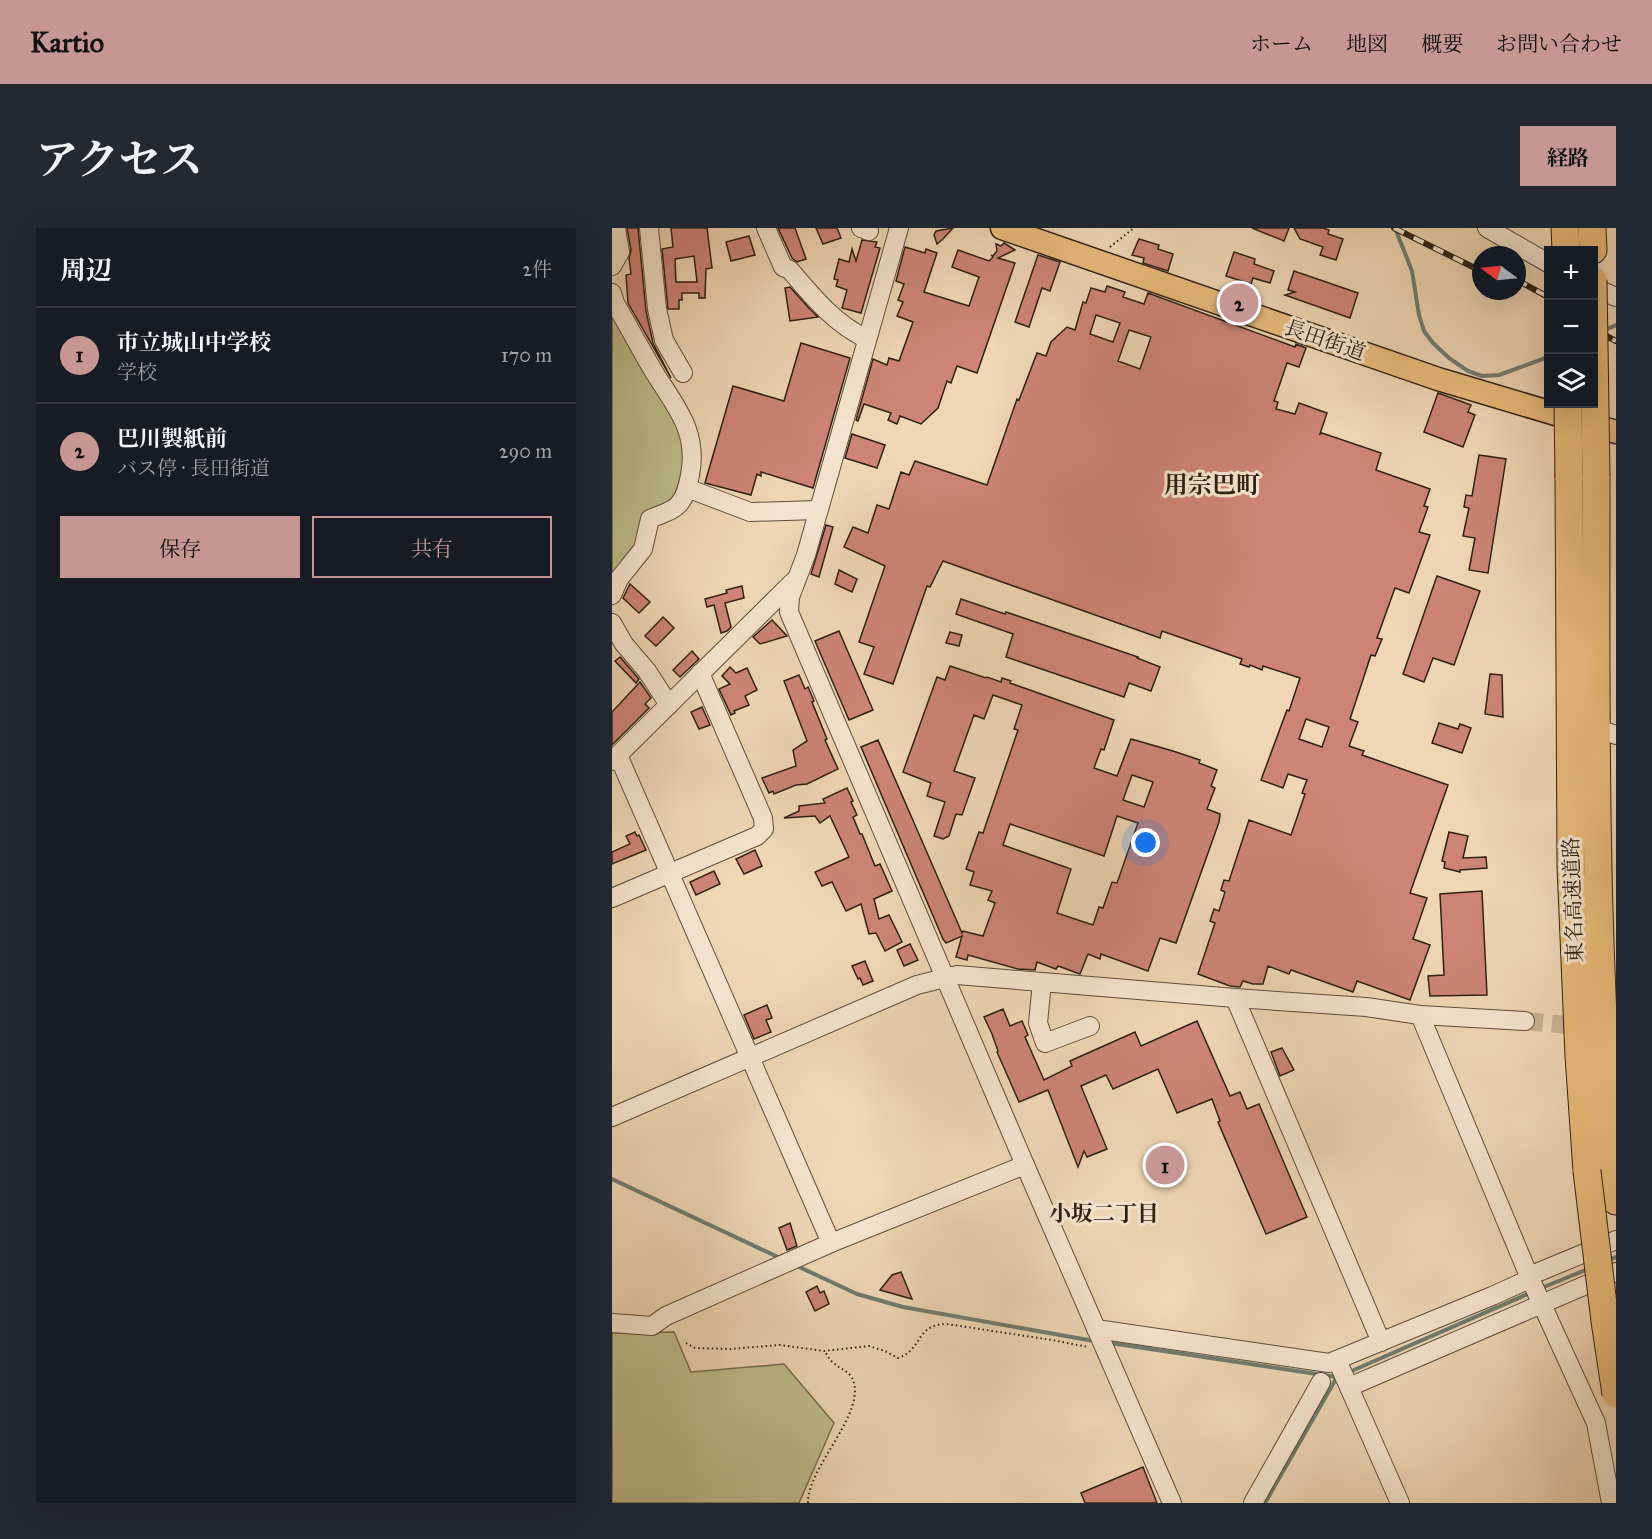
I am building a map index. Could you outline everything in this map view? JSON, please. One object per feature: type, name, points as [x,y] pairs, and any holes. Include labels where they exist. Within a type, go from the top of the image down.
[{"type":"highway","points":[[1565,228],[1566,246]]},
{"type":"highway","points":[[1592,228],[1593,246]]},
{"type":"highway","name":"東名高速道路","points":[[1593,300],[1596,476],[1606,732],[1600,1169],[1602,1300],[1616,1394]]},
{"type":"highway","name":"東名高速道路","points":[[1568,408],[1571,866],[1579,1056],[1600,1169],[1616,1201]]},
{"type":"main road","name":"長田街道","points":[[1002,228],[1438,379],[1616,432]]},
{"type":"street","points":[[612,266],[620,252],[616,228]]},
{"type":"street","points":[[649,228],[657,309],[664,340],[683,373]]},
{"type":"street","points":[[766,228],[783,267],[790,270],[822,308],[867,339]]},
{"type":"street","points":[[899,228],[806,555],[788,606],[790,619],[1172,1503]]},
{"type":"street","points":[[1487,228],[1544,261]]},
{"type":"street","points":[[1598,289],[1616,297]]},
{"type":"street","points":[[612,293],[635,338],[679,410],[687,426],[693,453],[687,488],[682,500],[677,506],[650,519],[643,549],[619,579],[612,595]]},
{"type":"street","points":[[687,488],[750,512],[818,510]]},
{"type":"street","points":[[796,579],[615,758],[670,874],[831,1243]]},
{"type":"street","points":[[612,622],[624,644],[647,671],[669,705]]},
{"type":"street","points":[[612,898],[762,832],[765,824],[700,673]]},
{"type":"street","points":[[612,1117],[907,989],[957,975],[1235,998],[1366,1006],[1420,1015],[1525,1021]]},
{"type":"street","points":[[1042,982],[1038,1023],[1045,1043],[1090,1026]]},
{"type":"street","points":[[1235,998],[1381,1342]]},
{"type":"street","points":[[1420,1015],[1529,1276],[1596,1423],[1611,1503]]},
{"type":"street","points":[[612,1323],[652,1326],[666,1316],[831,1243],[1025,1165]]},
{"type":"street","points":[[1096,1329],[1338,1363],[1381,1342],[1507,1290],[1523,1282],[1529,1276],[1616,1240]]},
{"type":"street","points":[[1349,1386],[1616,1272]]},
{"type":"street","points":[[1338,1363],[1400,1503]]},
{"type":"street","points":[[1253,1503],[1321,1383]]},
{"type":"path","points":[[1093,259],[1134,228]]},
{"type":"path","points":[[686,1343],[695,1348],[730,1349],[780,1345],[825,1351],[869,1346],[898,1358],[908,1355],[922,1334],[930,1327],[939,1324],[1052,1340],[1106,1351]]},
{"type":"path","points":[[808,1503],[813,1481],[850,1415],[854,1394],[852,1378],[845,1370],[834,1364],[825,1351]]},
{"type":"shaded area","points":[[612,299],[687,426],[692,467],[675,499],[650,519],[612,596]]},
{"type":"shaded area","points":[[674,1332],[691,1372],[784,1364],[834,1423],[799,1503],[612,1503],[612,1333]]},
{"type":"building","points":[[627,228],[638,228],[646,311],[653,343],[671,378],[628,303],[626,275],[631,274],[629,258],[631,250]]},
{"type":"building","points":[[671,228],[707,228],[712,268],[706,269],[705,298],[699,298],[699,293],[682,293],[679,309],[668,309],[662,249],[673,247]],"holes":[[[694,256],[697,282],[676,282],[675,259]]]},
{"type":"building","points":[[778,228],[795,228],[806,259],[797,262],[792,258]]},
{"type":"building","points":[[816,228],[837,228],[841,238],[823,244]]},
{"type":"building","points":[[953,228],[937,244],[934,235],[936,231]]},
{"type":"building","points":[[1252,228],[1289,228],[1284,241]]},
{"type":"building","points":[[1294,228],[1323,228],[1329,230],[1328,234],[1343,239],[1336,260],[1320,255],[1323,247],[1300,239]]},
{"type":"building","points":[[749,236],[755,255],[731,261],[726,242]]},
{"type":"building","points":[[1139,239],[1159,245],[1158,249],[1173,254],[1168,271],[1143,263],[1144,258],[1132,255]]},
{"type":"building","points":[[862,240],[877,242],[875,247],[880,248],[861,313],[842,308],[847,290],[836,286],[838,280],[834,279],[839,259],[849,262],[852,249],[856,261]]},
{"type":"building","points":[[1004,243],[1015,250],[998,258],[1015,263],[977,373],[957,366],[951,383],[947,381],[938,408],[921,424],[900,416],[897,424],[888,420],[891,413],[864,404],[858,421],[856,420],[873,359],[887,365],[889,358],[899,361],[913,322],[897,316],[903,302],[898,300],[904,284],[896,281],[905,247],[925,253],[926,249],[937,253],[924,292],[969,306],[979,277],[952,267],[958,250],[989,261],[993,257],[991,255],[993,256],[997,251],[996,244],[1001,246]]},
{"type":"building","points":[[1234,252],[1255,259],[1254,264],[1274,271],[1270,283],[1253,278],[1251,284],[1226,276]]},
{"type":"building","points":[[1038,255],[1060,262],[1050,291],[1042,288],[1029,327],[1015,322]]},
{"type":"building","points":[[1294,271],[1358,293],[1350,318],[1285,295],[1295,292],[1288,290]]},
{"type":"building","points":[[1107,286],[1125,292],[1123,297],[1144,304],[1148,293],[1295,347],[1296,344],[1306,348],[1299,367],[1287,363],[1274,401],[1278,402],[1276,409],[1295,414],[1299,403],[1327,413],[1320,434],[1381,453],[1376,470],[1430,489],[1424,506],[1428,507],[1419,532],[1430,535],[1409,593],[1395,588],[1377,638],[1382,639],[1375,656],[1371,655],[1350,719],[1358,722],[1349,746],[1364,751],[1362,755],[1448,785],[1410,893],[1427,898],[1413,939],[1430,945],[1410,1000],[1357,981],[1353,992],[1291,970],[1289,974],[1268,966],[1263,984],[1243,981],[1240,987],[1230,986],[1198,974],[1215,923],[1210,921],[1214,909],[1219,911],[1225,892],[1221,890],[1224,880],[1229,881],[1249,820],[1291,835],[1305,794],[1302,793],[1307,780],[1288,774],[1283,788],[1261,780],[1300,678],[1263,666],[1262,670],[1240,664],[1242,659],[1162,631],[1160,638],[943,561],[930,587],[927,586],[893,684],[864,674],[874,647],[859,642],[885,566],[844,547],[853,527],[868,533],[877,505],[889,509],[901,472],[909,475],[915,461],[987,485],[1017,399],[1019,400],[1037,353],[1046,356],[1051,342],[1067,327],[1075,330],[1083,302],[1086,303],[1091,288],[1105,292]],"holes":[[[1096,315],[1120,323],[1113,342],[1090,334]],[[1129,330],[1151,337],[1140,369],[1118,361]],[[1306,719],[1329,727],[1322,747],[1299,739]]]},
{"type":"building","points":[[790,287],[818,317],[790,321],[785,288]]},
{"type":"building","points":[[801,343],[850,358],[813,488],[761,472],[761,476],[757,474],[751,495],[705,483],[733,386],[784,401]]},
{"type":"building","points":[[1438,393],[1471,405],[1468,412],[1475,415],[1463,447],[1424,432]]},
{"type":"building","points":[[852,434],[885,445],[877,468],[845,458]]},
{"type":"building","points":[[1479,455],[1506,459],[1488,573],[1469,570],[1475,538],[1463,536],[1469,508],[1464,507],[1466,495],[1472,496]]},
{"type":"building","points":[[826,525],[833,527],[819,577],[811,574]]},
{"type":"building","points":[[839,570],[857,579],[852,592],[835,584]]},
{"type":"building","points":[[1437,576],[1480,591],[1454,665],[1433,658],[1424,682],[1403,674]]},
{"type":"building","points":[[630,584],[650,602],[639,613],[623,598]]},
{"type":"building","points":[[742,586],[744,598],[725,603],[731,627],[721,633],[714,605],[707,607],[705,599]]},
{"type":"building","points":[[961,599],[1138,657],[1160,667],[1151,691],[1129,683],[1124,697],[1006,657],[1013,634],[956,614]]},
{"type":"building","points":[[663,617],[674,628],[656,646],[645,636]]},
{"type":"building","points":[[772,620],[787,636],[760,644],[753,637]]},
{"type":"building","points":[[839,631],[873,710],[849,720],[815,641]]},
{"type":"building","points":[[950,632],[962,635],[959,646],[946,643]]},
{"type":"building","points":[[692,651],[699,659],[680,677],[673,670]]},
{"type":"building","points":[[620,657],[639,679],[636,683],[615,661]]},
{"type":"building","points":[[950,666],[1001,682],[1002,678],[1011,681],[1010,683],[1114,720],[1104,750],[1101,749],[1094,768],[1117,776],[1131,739],[1200,760],[1199,763],[1217,770],[1211,786],[1215,788],[1207,809],[1220,814],[1219,822],[1176,943],[1160,938],[1148,971],[1101,954],[1100,959],[1088,954],[1080,974],[1037,962],[1035,970],[1018,969],[968,955],[967,960],[956,957],[962,936],[946,943],[943,939],[861,747],[878,740],[962,933],[963,931],[983,936],[995,903],[988,900],[992,891],[970,885],[974,872],[966,869],[979,832],[983,833],[1018,730],[1014,729],[1022,705],[993,695],[984,719],[974,715],[954,771],[975,778],[962,815],[956,814],[949,836],[943,839],[934,836],[945,802],[927,796],[931,783],[903,772],[937,677],[945,680]],"holes":[[[1132,775],[1153,782],[1144,807],[1123,800]],[[1117,816],[1138,823],[1117,883],[1112,882],[1103,908],[1099,907],[1093,925],[1057,913],[1071,869],[1003,845],[1010,824],[1104,856]]]},
{"type":"building","points":[[730,667],[736,673],[747,668],[757,690],[745,696],[749,705],[734,711],[735,713],[731,715],[719,689],[730,684],[722,676]]},
{"type":"building","points":[[1490,674],[1502,675],[1503,717],[1485,714]]},
{"type":"building","points":[[799,675],[814,701],[812,702],[827,739],[825,740],[838,769],[807,784],[796,785],[774,794],[773,791],[769,793],[762,778],[796,766],[793,750],[807,741],[784,681]]},
{"type":"building","points":[[640,682],[651,698],[645,704],[649,708],[612,745],[612,712]]},
{"type":"building","points":[[702,707],[710,725],[699,729],[691,712]]},
{"type":"building","points":[[1439,723],[1458,729],[1460,724],[1471,728],[1462,753],[1432,743]]},
{"type":"building","points":[[847,788],[857,815],[853,817],[860,834],[862,834],[875,866],[880,864],[892,891],[874,899],[879,919],[889,915],[902,942],[885,951],[876,933],[869,934],[861,904],[846,911],[832,882],[822,886],[815,872],[849,857],[830,816],[820,823],[815,816],[784,818],[799,811],[799,806],[825,803],[823,799]]},
{"type":"building","points":[[635,832],[637,836],[639,835],[646,850],[612,864],[612,852],[630,844],[626,836]]},
{"type":"building","points":[[1449,832],[1468,836],[1463,858],[1486,857],[1487,868],[1460,870],[1460,872],[1444,868],[1445,862],[1442,861]]},
{"type":"building","points":[[755,850],[762,866],[744,874],[736,859]]},
{"type":"building","points":[[714,871],[720,884],[696,895],[690,882]]},
{"type":"building","points":[[1482,891],[1487,995],[1430,996],[1428,976],[1444,975],[1440,894]]},
{"type":"building","points":[[910,944],[918,960],[904,966],[897,950]]},
{"type":"building","points":[[865,961],[873,981],[863,985],[852,966]]},
{"type":"building","points":[[767,1005],[772,1018],[766,1020],[771,1032],[754,1039],[744,1015]]},
{"type":"building","points":[[1003,1009],[1010,1026],[1022,1021],[1028,1035],[1025,1037],[1044,1080],[1072,1066],[1070,1061],[1135,1032],[1141,1046],[1197,1021],[1230,1096],[1240,1092],[1247,1109],[1259,1104],[1307,1217],[1266,1234],[1218,1122],[1220,1121],[1212,1099],[1177,1113],[1158,1069],[1113,1089],[1106,1075],[1081,1086],[1107,1149],[1087,1157],[1084,1151],[1078,1167],[1048,1090],[1019,1102],[984,1017]]},
{"type":"building","points":[[1282,1048],[1294,1070],[1280,1076],[1271,1052]]},
{"type":"building","points":[[790,1223],[797,1246],[787,1250],[779,1228]]},
{"type":"building","points":[[901,1272],[912,1299],[880,1290],[892,1275]]},
{"type":"building","points":[[817,1286],[820,1293],[824,1291],[829,1304],[815,1311],[806,1292]]},
{"type":"building","points":[[1143,1467],[1157,1503],[1085,1503],[1081,1493]]},
{"type":"waterway","points":[[1395,228],[1412,271],[1424,331],[1449,358],[1468,371],[1482,376],[1499,375],[1544,358]]},
{"type":"waterway","points":[[1605,330],[1616,325]]},
{"type":"waterway","points":[[612,1179],[780,1258]]},
{"type":"waterway","points":[[1608,1260],[1616,1257]]},
{"type":"waterway","points":[[795,1265],[857,1294],[903,1307],[1094,1341]]},
{"type":"waterway","points":[[1539,1289],[1588,1269]]},
{"type":"waterway","points":[[1347,1373],[1530,1293]]},
{"type":"waterway","points":[[1110,1343],[1337,1377]]},
{"type":"waterway","points":[[1265,1503],[1337,1377]]},
{"type":"tunnel","points":[[1525,1021],[1589,1027]]},
{"type":"railway","points":[[1394,228],[1472,267]]},
{"type":"railway","points":[[1526,285],[1544,295]]},
{"type":"railway","points":[[1598,332],[1616,341]]},
{"type":"place","name":"巴川製紙前","points":[[1239,303]]},
{"type":"place","name":"市立城山中学校","points":[[1165,1165]]},
{"type":"district","name":"用宗巴町","points":[[1212,485]]},
{"type":"district","name":"小坂二丁目","points":[[1104,1213]]}]
